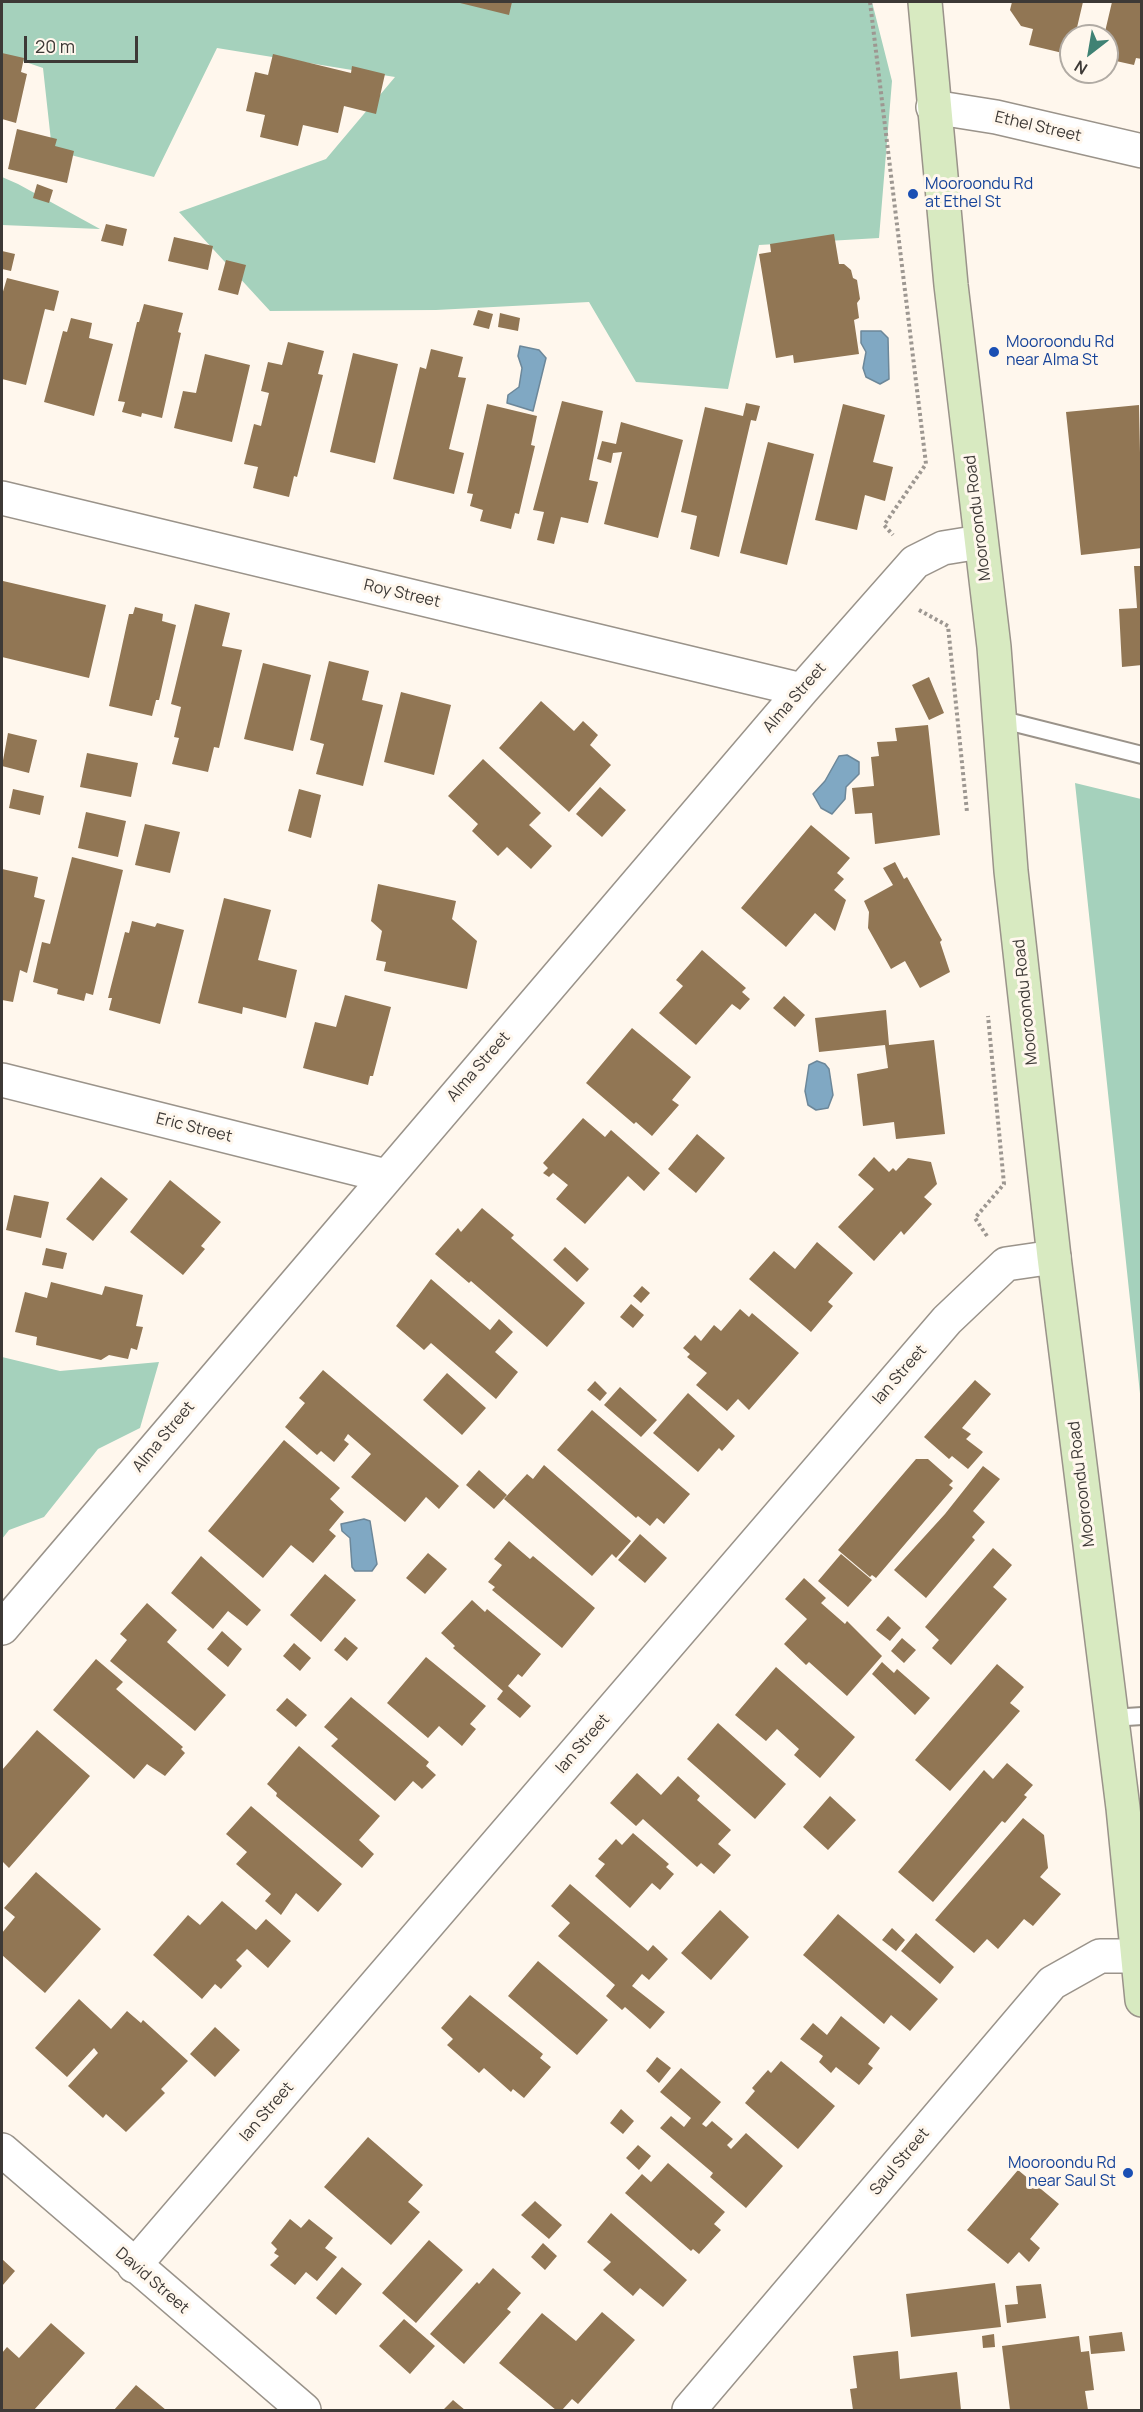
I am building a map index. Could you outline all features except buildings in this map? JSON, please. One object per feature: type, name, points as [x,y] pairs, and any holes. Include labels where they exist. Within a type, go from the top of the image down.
[{"type":"street","name":"Mooroondu Road","points":[[925,2],[933,107],[980,542],[994,647],[1012,883],[1054,1257],[1126,1717],[1123,1809],[1142,2000]]},
{"type":"street","name":"Ethel Street","points":[[933,107],[996,117],[1142,151]]},
{"type":"street","name":"Roy Street","points":[[2,498],[802,690]]},
{"type":"street","name":"Alma Street","points":[[2,1628],[802,690],[915,562],[944,548],[980,542]]},
{"type":"street","name":"Eric Street","points":[[2,1080],[387,1176]]},
{"type":"street","points":[[1006,1264],[1054,1257]]},
{"type":"street","name":"Ian Street","points":[[135,2266],[947,1320],[1006,1264]]},
{"type":"street","name":"Saul Street","points":[[689,2410],[1052,1983],[1100,1956],[1136,1956]]},
{"type":"street","name":"David Street","points":[[2,2150],[304,2410]]},
{"type":"lane","points":[[999,718],[1142,755]]},
{"type":"path","points":[[870,2],[926,464],[885,525],[915,562],[910,605],[948,626],[968,816]]},
{"type":"path","points":[[987,1006],[1005,1184],[975,1218],[1006,1264]]},
{"type":"green space","points":[[2,2],[872,2],[892,81],[879,238],[759,245],[728,389],[636,382],[589,302],[436,310],[270,311],[179,212],[326,159],[395,77],[217,48],[154,177],[52,150],[43,68],[2,54]]},
{"type":"green space","points":[[2,177],[18,184],[100,229],[2,225]]},
{"type":"green space","points":[[1075,783],[1141,799],[1141,1403]]},
{"type":"green space","points":[[2,1357],[60,1371],[159,1362],[140,1428],[98,1449],[44,1517],[9,1530],[2,1539]]},
{"type":"water","points":[[861,331],[881,331],[888,338],[889,379],[880,384],[866,377],[863,368],[866,352],[861,343]]},
{"type":"water","points":[[520,346],[539,350],[546,358],[533,411],[507,403],[508,395],[519,387],[522,368],[518,356]]},
{"type":"water","points":[[847,755],[859,762],[859,774],[846,787],[845,799],[832,814],[821,808],[813,794],[825,781],[839,756]]},
{"type":"water","points":[[817,1061],[825,1064],[829,1069],[833,1095],[828,1108],[816,1110],[808,1105],[805,1091],[809,1065]]},
{"type":"water","points":[[364,1519],[370,1521],[377,1564],[372,1571],[355,1571],[352,1567],[350,1538],[342,1531],[341,1524]]},
{"type":"place","name":"Mooroondu Rd at Ethel St","points":[[913,194]]},
{"type":"place","name":"Mooroondu Rd near Alma St","points":[[994,352]]},
{"type":"place","name":"Mooroondu Rd near Saul St","points":[[1128,2173]]}]
